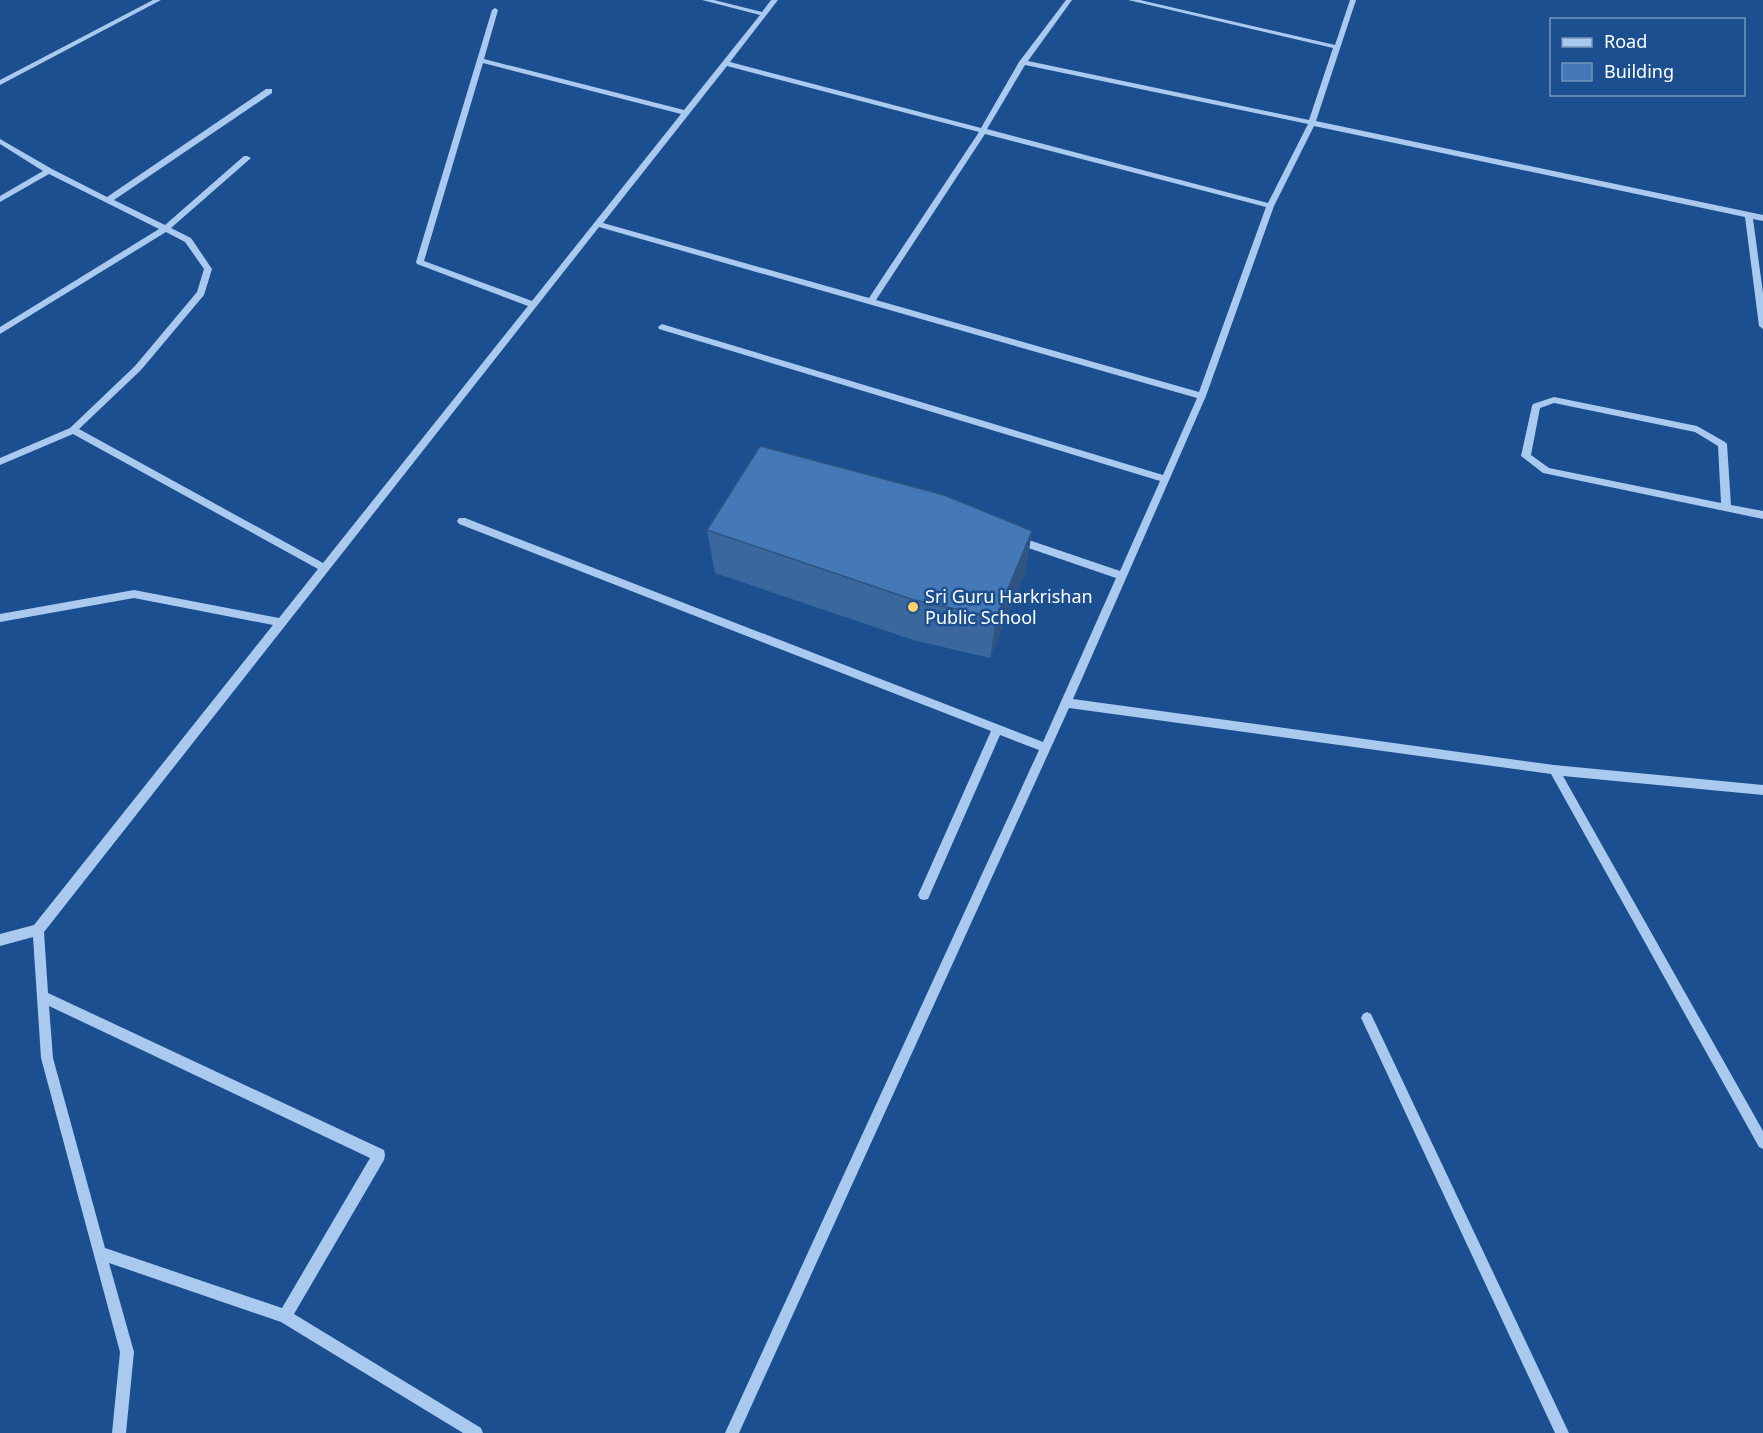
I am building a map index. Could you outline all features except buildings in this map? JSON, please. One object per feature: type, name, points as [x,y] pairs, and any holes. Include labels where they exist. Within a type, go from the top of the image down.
[{"type":"street","points":[[0,83],[158,0]]},
{"type":"street","points":[[705,0],[764,14]]},
{"type":"street","points":[[0,940],[38,930],[775,0]]},
{"type":"street","points":[[871,302],[983,129],[1023,62],[1069,0]]},
{"type":"street","points":[[1131,0],[1336,47]]},
{"type":"street","points":[[732,1433],[1046,748],[1202,396],[1270,206],[1312,123],[1353,0]]},
{"type":"street","points":[[495,10],[420,262],[533,305]]},
{"type":"street","points":[[479,60],[685,113]]},
{"type":"street","points":[[1023,62],[1763,218]]},
{"type":"street","points":[[725,63],[1270,206]]},
{"type":"street","points":[[108,200],[269,91]]},
{"type":"street","points":[[0,141],[49,171],[188,240],[208,269],[201,292],[138,368],[73,430],[0,462]]},
{"type":"street","points":[[0,331],[167,228],[247,158]]},
{"type":"street","points":[[0,199],[49,171]]},
{"type":"street","points":[[1749,216],[1763,326]]},
{"type":"street","points":[[597,224],[1202,396]]},
{"type":"street","points":[[662,327],[1165,479]]},
{"type":"street","points":[[1726,507],[1722,444],[1714,436],[1697,429],[1554,400],[1536,406],[1526,456],[1546,471],[1763,516]]},
{"type":"street","points":[[73,430],[325,568]]},
{"type":"street","points":[[462,521],[1046,748]]},
{"type":"street","points":[[1009,537],[1122,576]]},
{"type":"street","points":[[0,618],[134,594],[282,623]]},
{"type":"street","points":[[1066,703],[1554,770],[1763,790]]},
{"type":"street","points":[[924,896],[997,729]]},
{"type":"street","points":[[1554,770],[1763,1143]]},
{"type":"street","points":[[38,930],[47,1058],[127,1352],[119,1433]]},
{"type":"street","points":[[43,997],[379,1155],[285,1316]]},
{"type":"street","points":[[1367,1018],[1562,1433]]},
{"type":"street","points":[[100,1253],[285,1316],[476,1433]]},
{"type":"place","name":"Sri Guru Harkrishan Public School","points":[[913,607]]}]
